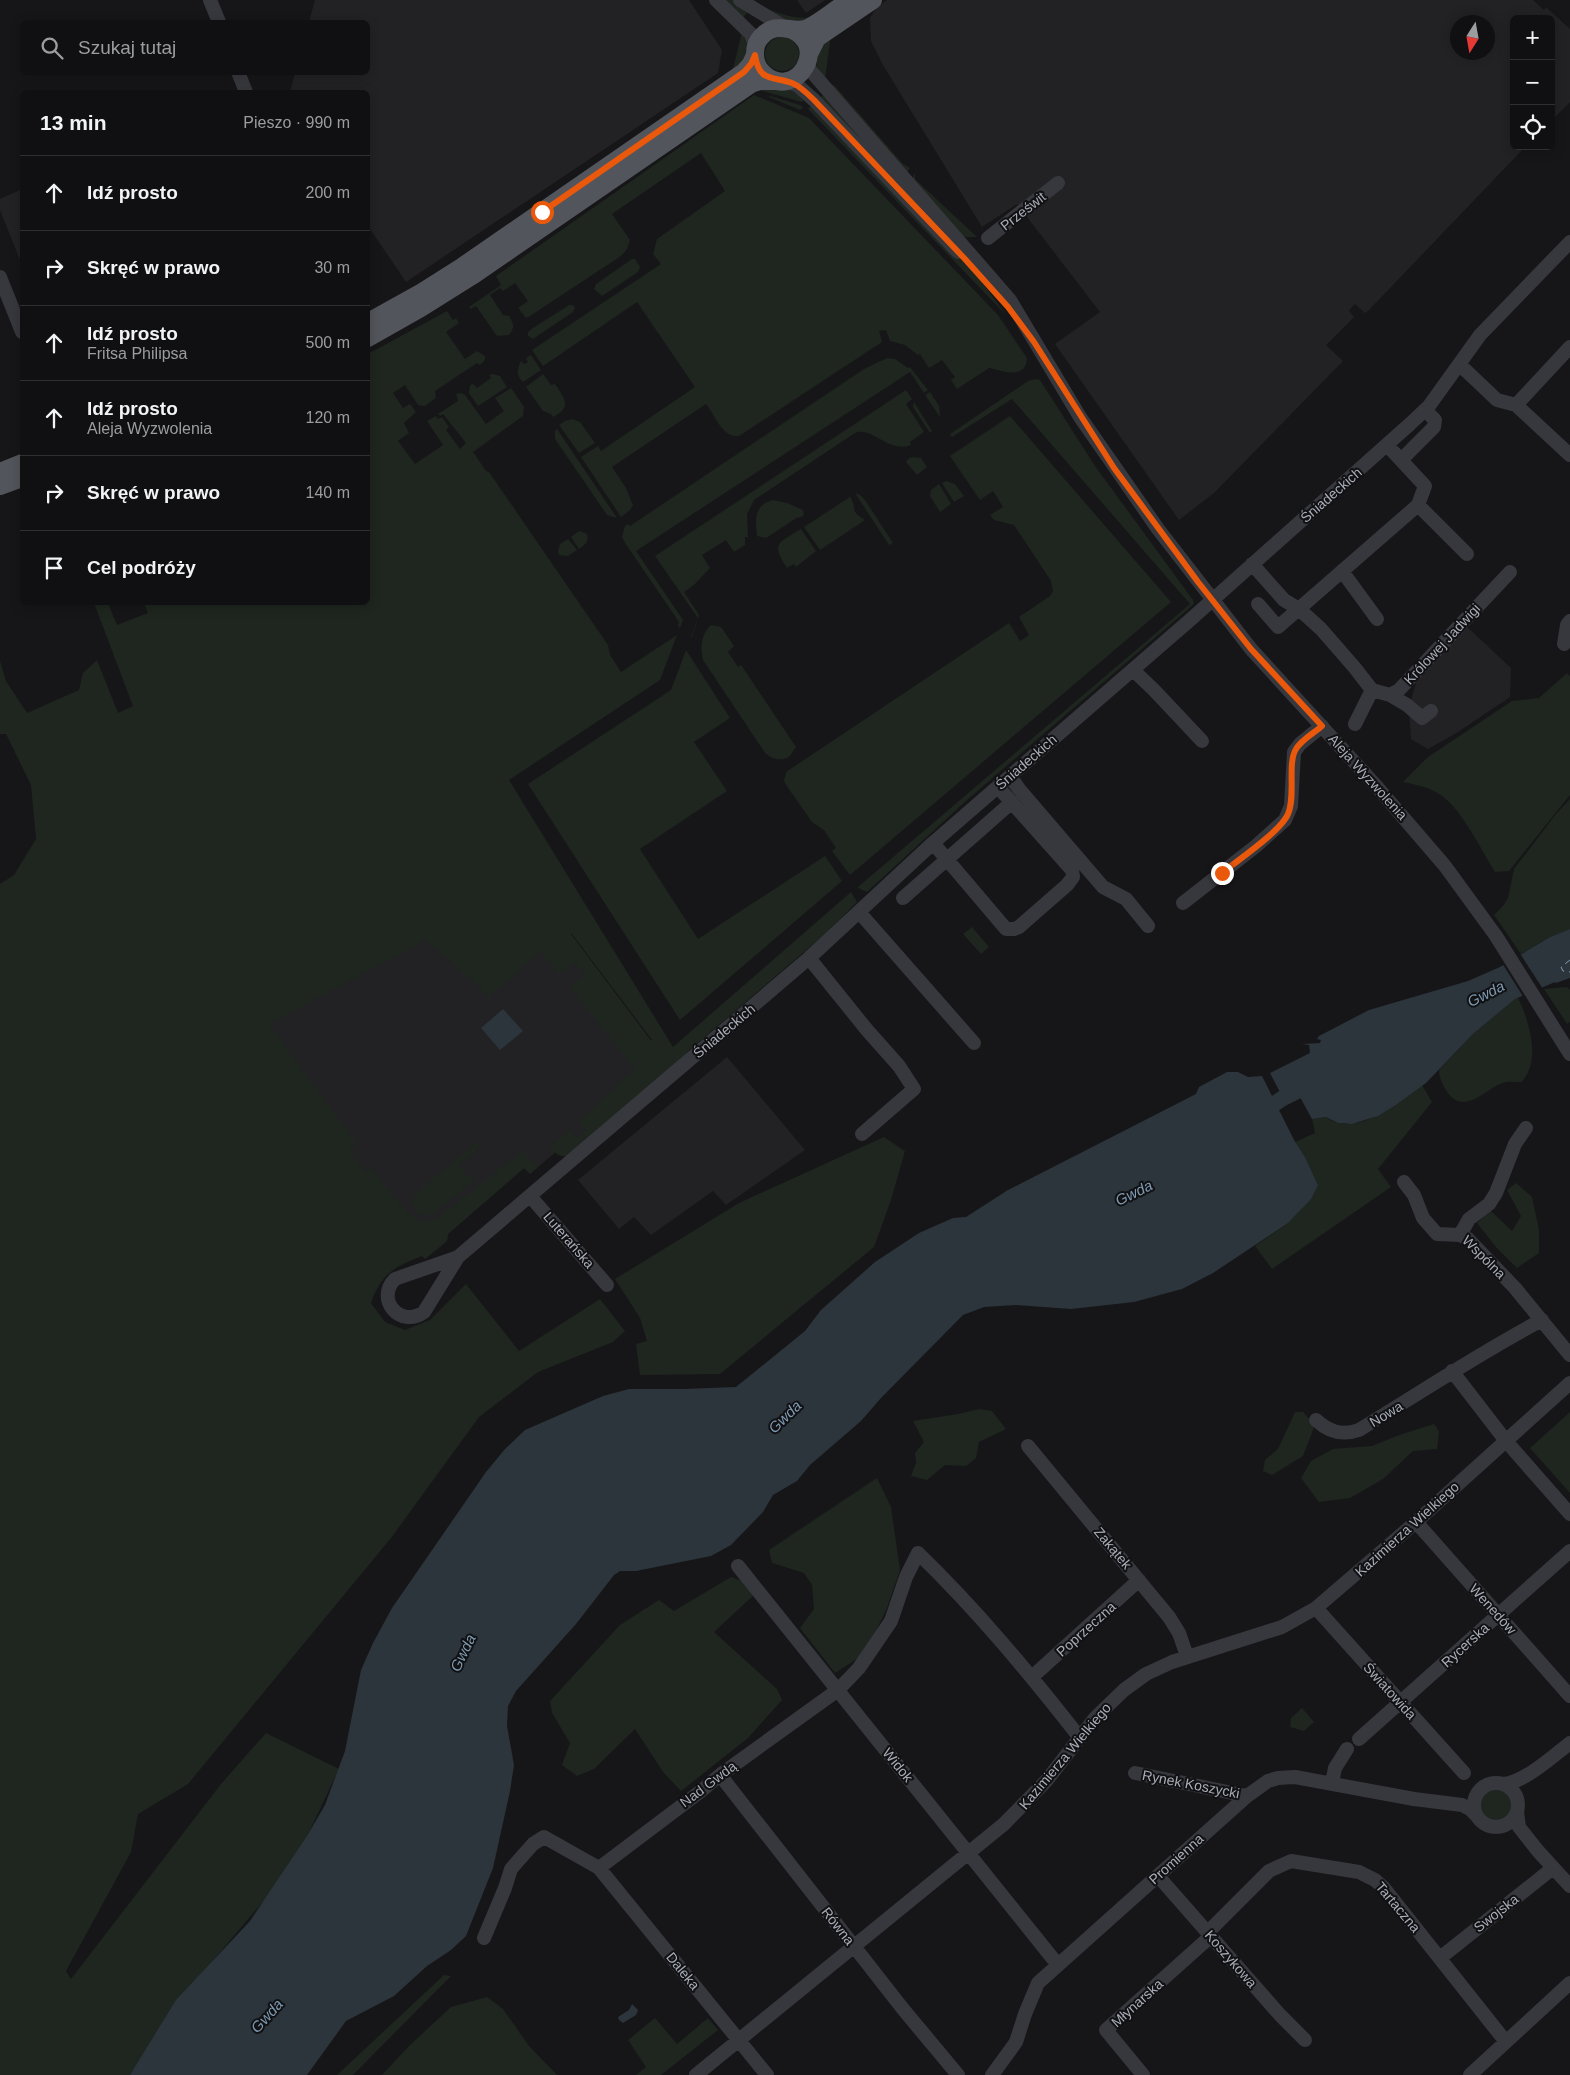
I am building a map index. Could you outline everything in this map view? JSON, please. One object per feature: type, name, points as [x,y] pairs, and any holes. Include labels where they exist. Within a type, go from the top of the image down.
[{"type":"main road","points":[[370,321],[442,279],[744,72],[751,64],[758,40],[767,32],[774,28],[807,28],[849,0]]},
{"type":"main road","points":[[370,337],[472,276],[751,84],[760,81],[792,79],[801,73],[817,38],[872,0]]},
{"type":"main road","points":[[788,28],[804,38],[808,57]]},
{"type":"main road","points":[[755,51],[757,64],[762,72],[769,78],[782,81]]},
{"type":"main road","points":[[0,472],[20,464]]},
{"type":"main road","points":[[0,486],[20,479]]},
{"type":"street","points":[[210,0],[218,20]]},
{"type":"street","points":[[716,0],[751,34],[754,40],[755,51]]},
{"type":"street","points":[[740,0],[788,28]]},
{"type":"street","points":[[808,57],[810,70],[821,84],[994,281],[1020,314],[1034,342]]},
{"type":"street","points":[[239,75],[245,90]]},
{"type":"street","points":[[782,81],[796,85],[814,100],[995,292],[1034,342]]},
{"type":"street","name":"Prześwit","points":[[988,238],[1058,183]]},
{"type":"street","name":"Śniadeckich","points":[[458,1257],[810,958],[933,843],[1133,670],[1426,410],[1484,331],[1570,242]]},
{"type":"street","points":[[0,277],[20,327]]},
{"type":"street","name":"Aleja Wyzwolenia","points":[[1034,342],[1114,468],[1212,600],[1251,649],[1410,824],[1480,913],[1538,1001],[1570,1054]]},
{"type":"street","points":[[1516,405],[1570,347]]},
{"type":"street","points":[[1459,364],[1497,400],[1516,405],[1570,455]]},
{"type":"street","points":[[1401,460],[1434,427],[1435,420],[1426,410]]},
{"type":"street","points":[[1258,604],[1278,627],[1418,505],[1425,486],[1387,445]]},
{"type":"street","points":[[1418,505],[1467,554]]},
{"type":"street","points":[[1252,564],[1284,600],[1299,609],[1321,628],[1356,668],[1372,690],[1355,724]]},
{"type":"street","points":[[1342,571],[1377,619]]},
{"type":"street","name":"Królowej Jadwigi","points":[[1372,690],[1390,695],[1399,690],[1510,572]]},
{"type":"street","points":[[1564,644],[1567,625],[1570,621]]},
{"type":"street","points":[[1133,670],[1202,741]]},
{"type":"street","points":[[1390,695],[1407,705],[1422,718],[1431,711]]},
{"type":"street","points":[[1183,903],[1256,846],[1283,822],[1291,806],[1294,752],[1300,744],[1322,726]]},
{"type":"street","points":[[1010,776],[1103,887],[1126,899],[1148,926]]},
{"type":"street","points":[[933,843],[1006,929],[1016,928],[1047,903],[1069,883],[1073,873],[1070,867],[998,787]]},
{"type":"street","points":[[902,898],[1012,802]]},
{"type":"street","points":[[859,912],[974,1043]]},
{"type":"street","points":[[810,958],[867,1030],[899,1066],[914,1089],[862,1134]]},
{"type":"street","name":"Wspólna","points":[[1526,1128],[1515,1144],[1496,1193],[1489,1204],[1469,1220],[1460,1235],[1468,1239],[1515,1288],[1570,1355]]},
{"type":"street","points":[[1404,1182],[1414,1194],[1423,1218],[1437,1234],[1460,1235]]},
{"type":"street","name":"Luterańska","points":[[530,1196],[607,1285]]},
{"type":"street","points":[[458,1257],[421,1314],[406,1317],[392,1310],[388,1303],[387,1292],[395,1279],[458,1257]]},
{"type":"street","name":"Nowa","points":[[1316,1420],[1337,1432],[1359,1430],[1434,1385],[1452,1371],[1542,1320]]},
{"type":"street","points":[[1452,1371],[1506,1442],[1570,1514]]},
{"type":"street","name":"Kazimierza Wielkiego","points":[[696,2075],[1004,1824],[1029,1800],[1100,1712],[1124,1690],[1155,1670],[1187,1656],[1282,1627],[1316,1608],[1416,1522],[1570,1383]]},
{"type":"street","name":"Zakątek","points":[[1028,1446],[1175,1626],[1187,1656]]},
{"type":"street","name":"Wenedów","points":[[1416,1522],[1570,1696]]},
{"type":"street","name":"Rycerska","points":[[1359,1739],[1570,1551]]},
{"type":"street","name":"Nad Gwdą","points":[[599,1868],[702,1791],[720,1775],[838,1690],[859,1668],[891,1621],[906,1577],[918,1553],[952,1587],[1032,1677]]},
{"type":"street","name":"Widok","points":[[738,1566],[1058,1965]]},
{"type":"street","name":"Poprzeczna","points":[[1032,1677],[1139,1580]]},
{"type":"street","name":"Światowida","points":[[1316,1608],[1464,1773]]},
{"type":"street","points":[[1032,1677],[1080,1738]]},
{"type":"street","points":[[1538,1851],[1511,1831],[1500,1826],[1486,1824],[1476,1815],[1474,1801],[1481,1789],[1491,1783],[1503,1784],[1514,1782],[1544,1764],[1570,1743]]},
{"type":"street","points":[[1332,1783],[1335,1768],[1348,1749]]},
{"type":"street","points":[[1500,1826],[1510,1822],[1517,1808],[1522,1790],[1544,1764]]},
{"type":"street","name":"Rynek Koszycki","points":[[1135,1773],[1247,1796]]},
{"type":"street","name":"Równa","points":[[720,1775],[854,1947],[958,2075]]},
{"type":"street","name":"Promienna","points":[[992,2075],[1016,2042],[1027,2008],[1038,1983],[1247,1796],[1263,1784],[1278,1778],[1295,1777],[1467,1807],[1476,1815]]},
{"type":"street","points":[[1503,1784],[1513,1791],[1519,1826],[1538,1851],[1570,1886]]},
{"type":"street","name":"Promienna","points":[[1434,1801],[1465,1797],[1481,1789]]},
{"type":"street","points":[[484,1938],[505,1888],[510,1869],[533,1844],[544,1837],[599,1868]]},
{"type":"street","name":"Tartaczna","points":[[1209,1934],[1269,1871],[1291,1861],[1359,1872],[1375,1880],[1384,1888],[1506,2042]]},
{"type":"street","name":"Daleka","points":[[599,1868],[767,2075]]},
{"type":"street","name":"Swojska","points":[[1440,1958],[1553,1868]]},
{"type":"street","name":"Koszykowa","points":[[1158,1876],[1305,2040]]},
{"type":"street","name":"Młynarska","points":[[1143,2075],[1106,2030],[1209,1934]]},
{"type":"street","points":[[1470,2075],[1570,1983]]},
{"type":"shaded area","points":[[315,0],[689,0],[722,50],[718,73],[406,282],[370,229],[370,90],[291,90],[294,75],[370,75],[370,20],[310,20]]},
{"type":"shaded area","points":[[722,0],[734,0],[750,9],[742,19]]},
{"type":"shaded area","points":[[797,0],[825,0],[806,13]]},
{"type":"shaded area","points":[[887,0],[1533,0],[1544,10],[1546,7],[1555,15],[1510,15],[1510,150],[1522,150],[1369,310],[1365,313],[1355,304],[1351,308],[1349,311],[1354,317],[1326,345],[1343,361],[1214,493],[1179,520],[1055,344],[1100,312],[1017,204],[982,227],[883,65],[871,41],[870,18],[877,7]]},
{"type":"shaded area","points":[[764,7],[793,17],[811,17],[809,21],[788,21]]},
{"type":"shaded area","points":[[1555,15],[1570,29],[1570,102],[1555,117]]},
{"type":"shaded area","points":[[742,32],[747,43],[747,56],[732,73]]},
{"type":"shaded area","points":[[782,37],[794,42],[799,54],[794,66],[782,71],[770,66],[765,54],[770,42]]},
{"type":"shaded area","points":[[827,38],[830,42],[825,80],[818,68],[816,59]]},
{"type":"shaded area","points":[[834,85],[903,164],[910,168],[906,175],[830,87]]},
{"type":"shaded area","points":[[773,87],[795,91],[807,97],[802,102],[756,89]]},
{"type":"shaded area","points":[[824,94],[897,179],[818,100]]},
{"type":"shaded area","points":[[754,95],[809,118],[998,315],[1027,358],[1026,365],[1018,372],[1007,372],[989,368],[957,389],[951,380],[955,377],[942,360],[929,368],[920,354],[918,355],[905,345],[890,341],[886,330],[879,331],[882,342],[739,436],[733,436],[723,430],[706,404],[612,467],[626,488],[633,505],[621,517],[581,457],[598,446],[601,451],[695,387],[637,302],[543,366],[532,350],[661,264],[653,254],[657,239],[725,191],[701,153],[612,214],[630,240],[627,249],[621,256],[526,318],[518,308],[528,301],[515,283],[503,291],[500,288],[490,295],[503,315],[509,316],[512,321],[513,328],[509,335],[497,336],[476,306],[471,309],[469,307],[501,285],[496,276]]},
{"type":"shaded area","points":[[770,96],[800,105],[803,108],[800,110]]},
{"type":"shaded area","points":[[813,104],[979,278],[1006,315],[808,109]]},
{"type":"shaded area","points":[[915,173],[915,179],[977,237],[965,237],[958,234],[912,179]]},
{"type":"shaded area","points":[[20,190],[20,260],[0,210],[0,199]]},
{"type":"shaded area","points":[[632,259],[635,259],[640,267],[638,272],[602,296],[594,289],[596,284]]},
{"type":"shaded area","points":[[569,305],[573,305],[575,308],[573,312],[533,339],[528,336],[528,332],[533,328]]},
{"type":"shaded area","points":[[447,311],[453,320],[456,318],[459,323],[446,332],[465,359],[477,351],[485,356],[485,360],[480,365],[477,363],[435,391],[436,398],[425,406],[418,405],[405,385],[393,393],[403,408],[410,404],[416,412],[404,423],[409,433],[398,441],[415,464],[443,445],[427,421],[436,416],[438,419],[442,417],[449,427],[446,430],[460,449],[466,443],[443,414],[440,416],[438,414],[458,401],[456,394],[461,393],[465,395],[486,424],[504,411],[495,398],[511,388],[524,407],[523,416],[473,452],[486,471],[489,472],[608,645],[610,655],[621,672],[677,635],[660,680],[509,780],[673,1047],[851,892],[857,902],[825,934],[687,1052],[688,1057],[572,1155],[559,1155],[554,1152],[552,1145],[570,1130],[577,1138],[586,1130],[579,1121],[635,1069],[570,987],[585,974],[575,963],[559,974],[540,951],[490,997],[426,940],[269,1024],[357,1144],[349,1151],[366,1172],[370,1168],[404,1209],[419,1221],[434,1220],[523,1151],[538,1167],[530,1174],[524,1168],[448,1234],[447,1241],[425,1259],[422,1256],[404,1264],[384,1278],[371,1303],[385,1322],[405,1330],[430,1320],[466,1284],[519,1351],[600,1299],[625,1331],[613,1342],[538,1372],[479,1417],[391,1538],[188,1784],[138,1814],[131,1852],[66,1971],[71,1979],[221,1784],[266,1733],[339,1769],[293,1866],[200,1976],[148,2075],[0,2075],[0,884],[14,875],[36,839],[31,785],[6,734],[0,734],[0,661],[6,681],[27,713],[79,690],[83,673],[97,660],[118,713],[133,706],[95,605],[109,605],[117,625],[148,613],[145,605],[370,605],[370,353]],"holes":[[[571,934],[572,934],[651,1041]]]},
{"type":"shaded area","points":[[531,355],[541,370],[523,382],[518,374],[519,367],[521,361],[524,364],[528,362],[526,358]]},
{"type":"shaded area","points":[[887,358],[895,359],[908,368],[910,367],[928,390],[924,393],[910,372],[636,551],[683,620],[680,628],[678,626],[679,622],[625,543],[622,537],[625,526],[628,524],[630,526],[864,369]]},
{"type":"shaded area","points":[[543,374],[551,385],[555,384],[565,402],[563,410],[553,417],[551,414],[543,411],[526,387]]},
{"type":"shaded area","points":[[489,375],[500,376],[507,387],[478,406],[469,393],[470,385],[473,384],[477,388],[491,378]]},
{"type":"shaded area","points":[[1040,380],[1095,466],[1193,600],[1194,604],[967,800],[867,892],[858,887],[1190,604],[1012,399],[952,437],[950,434],[1028,381]]},
{"type":"shaded area","points":[[906,390],[912,399],[906,404],[924,432],[910,442],[911,445],[895,446],[868,433],[855,433],[754,500],[747,514],[748,537],[745,537],[745,545],[734,552],[726,540],[702,555],[710,568],[694,585],[684,592],[699,615],[692,637],[691,637],[698,618],[655,556]]},
{"type":"shaded area","points":[[930,392],[939,406],[940,417],[925,395]]},
{"type":"shaded area","points":[[914,402],[932,431],[930,433],[913,407]]},
{"type":"shaded area","points":[[1010,416],[1171,602],[850,875],[832,851],[836,848],[824,830],[812,822],[786,785],[784,781],[786,772],[1009,623],[1020,641],[1029,635],[1019,617],[1050,596],[1053,591],[1051,581],[1014,525],[994,520],[990,515],[1003,507],[993,491],[980,500],[950,456]]},
{"type":"shaded area","points":[[572,419],[580,422],[595,443],[579,453],[559,425]]},
{"type":"shaded area","points":[[557,429],[617,518],[607,515],[555,439],[555,431]]},
{"type":"shaded area","points":[[909,458],[921,458],[927,467],[917,475],[906,462]]},
{"type":"shaded area","points":[[946,481],[955,484],[964,496],[954,502],[942,483]]},
{"type":"shaded area","points":[[939,484],[951,504],[940,512],[930,496],[931,490]]},
{"type":"shaded area","points":[[855,493],[865,500],[893,543],[889,545]]},
{"type":"shaded area","points":[[850,497],[855,511],[865,520],[820,550],[804,527]]},
{"type":"shaded area","points":[[773,500],[787,503],[803,510],[804,515],[766,538],[757,536],[756,518],[759,509],[762,505]]},
{"type":"shaded area","points":[[801,529],[816,551],[796,567],[794,564],[787,568],[779,553],[779,544]]},
{"type":"shaded area","points":[[579,531],[587,534],[587,539],[586,543],[579,549],[571,537]]},
{"type":"shaded area","points":[[568,539],[577,550],[568,556],[559,555],[560,544]]},
{"type":"shaded area","points":[[711,625],[721,627],[734,646],[728,652],[738,667],[741,665],[796,747],[789,757],[777,759],[765,753],[703,660],[702,641]]},
{"type":"shaded area","points":[[1465,625],[1511,668],[1510,697],[1458,732],[1428,749],[1411,739],[1409,710],[1413,693],[1418,677]]},
{"type":"shaded area","points":[[686,650],[730,718],[694,742],[727,791],[640,849],[698,939],[825,856],[842,881],[680,1020],[528,784],[671,690]]},
{"type":"shaded area","points":[[1567,673],[1570,676],[1570,795],[1509,871],[1495,872],[1478,842],[1449,802],[1433,790],[1403,782],[1428,757],[1512,701],[1539,698]]},
{"type":"shaded area","points":[[1570,799],[1570,929],[1550,937],[1521,954],[1494,915],[1508,898],[1514,869],[1556,814]]},
{"type":"shaded area","points":[[523,871],[662,1055],[677,1062],[563,1150],[557,1151],[530,1174],[524,1168],[448,1234],[447,1241],[425,1259],[249,1020]]},
{"type":"shaded area","points":[[972,927],[989,947],[981,954],[963,934]]},
{"type":"shaded area","points":[[1567,987],[1570,990],[1570,1022],[1567,1024],[1544,989]]},
{"type":"shaded area","points":[[1518,998],[1526,1018],[1531,1041],[1531,1064],[1527,1074],[1521,1082],[1502,1083],[1468,1102],[1454,1099],[1444,1087],[1440,1079],[1439,1070],[1473,1034]]},
{"type":"shaded area","points":[[727,1057],[805,1150],[726,1205],[713,1191],[651,1235],[634,1217],[619,1229],[578,1180]]},
{"type":"shaded area","points":[[1422,1085],[1432,1102],[1378,1169],[1391,1187],[1272,1269],[1255,1246],[1288,1223],[1318,1185],[1305,1157],[1295,1142],[1315,1133],[1312,1119],[1326,1117],[1338,1123],[1350,1124],[1363,1121],[1390,1109]]},
{"type":"shaded area","points":[[884,1137],[905,1151],[891,1200],[874,1247],[720,1374],[640,1375],[636,1344],[647,1341],[640,1318],[615,1279],[739,1203]]},
{"type":"shaded area","points":[[477,1142],[480,1147],[459,1165],[469,1178],[472,1175],[475,1180],[433,1214],[427,1216],[417,1213],[412,1202],[416,1193]]},
{"type":"shaded area","points":[[1516,1183],[1532,1197],[1539,1230],[1539,1253],[1517,1268],[1496,1247],[1477,1223],[1490,1210],[1512,1231],[1521,1216],[1507,1190]]},
{"type":"shaded area","points":[[979,1409],[992,1411],[1006,1429],[979,1442],[976,1458],[966,1466],[945,1465],[927,1480],[911,1476],[916,1463],[915,1453],[924,1442],[913,1421]]},
{"type":"shaded area","points":[[1295,1412],[1303,1412],[1315,1425],[1303,1456],[1272,1475],[1263,1471],[1265,1460],[1278,1449]]},
{"type":"shaded area","points":[[1570,1412],[1570,1493],[1530,1448]]},
{"type":"shaded area","points":[[1434,1424],[1439,1431],[1437,1449],[1413,1451],[1383,1479],[1350,1498],[1319,1502],[1301,1478],[1311,1461],[1333,1449],[1372,1446]]},
{"type":"shaded area","points":[[877,1478],[891,1507],[900,1570],[887,1608],[871,1641],[860,1657],[835,1673],[800,1628],[814,1609],[812,1585],[804,1573],[772,1563],[769,1550]]},
{"type":"shaded area","points":[[731,1577],[742,1581],[754,1595],[714,1632],[777,1689],[782,1700],[748,1738],[681,1791],[663,1772],[635,1729],[594,1769],[577,1776],[562,1765],[570,1743],[552,1713],[550,1701],[620,1625],[659,1600],[674,1611]]},
{"type":"shaded area","points":[[1302,1708],[1314,1722],[1304,1731],[1290,1727],[1291,1718]]},
{"type":"shaded area","points":[[1496,1788],[1508,1793],[1513,1805],[1508,1817],[1496,1822],[1484,1817],[1479,1805],[1484,1793]]},
{"type":"shaded area","points":[[444,1975],[451,1976],[353,2075],[337,2075]]},
{"type":"shaded area","points":[[487,1997],[503,2009],[529,2046],[557,2075],[382,2075],[410,2045],[451,2007]]},
{"type":"shaded area","points":[[655,2018],[677,2044],[708,2018],[718,2030],[661,2075],[636,2075],[646,2067],[628,2040]]},
{"type":"water","points":[[1570,929],[1570,978],[1555,982],[1515,999],[1473,1034],[1426,1083],[1396,1105],[1378,1116],[1352,1124],[1338,1123],[1326,1117],[1312,1119],[1300,1097],[1286,1104],[1270,1073],[1310,1053],[1309,1045],[1302,1044],[1320,1043],[1321,1040],[1317,1039],[1319,1036],[1369,1010],[1468,981],[1500,967],[1550,937]]},
{"type":"water","points":[[503,1009],[523,1031],[500,1050],[481,1028]]},
{"type":"water","points":[[1227,1072],[1238,1072],[1248,1077],[1262,1076],[1318,1185],[1311,1199],[1288,1223],[1213,1273],[1182,1289],[1134,1302],[1071,1309],[1016,1305],[984,1307],[963,1315],[881,1398],[861,1421],[810,1465],[797,1481],[773,1495],[763,1512],[731,1545],[711,1556],[636,1571],[620,1571],[614,1575],[576,1624],[516,1691],[508,1706],[507,1726],[514,1765],[493,1868],[466,1936],[451,1950],[427,1966],[394,1996],[346,2021],[307,2075],[130,2075],[176,2000],[250,1921],[307,1836],[325,1805],[345,1751],[361,1670],[373,1643],[392,1608],[486,1472],[505,1449],[525,1430],[603,1396],[629,1389],[736,1387],[805,1331],[821,1310],[875,1262],[919,1233],[953,1218],[966,1217],[1008,1190],[1196,1094],[1199,1087]]},
{"type":"water","points":[[632,2004],[638,2010],[636,2015],[623,2023],[618,2017],[629,2010]]},
{"type":"pier","points":[[1519,952],[1543,989],[1524,998],[1502,963]]},
{"type":"waterway","name":"Gwda","points":[[1258,1115],[1283,1098],[1303,1088]]},
{"type":"ferry route","points":[[1570,960],[1561,967],[1563,971],[1570,972]]},
{"type":"route","points":[[542,212],[744,72],[748,69],[755,55],[757,64],[765,75],[773,80],[792,83],[804,90],[964,258],[1008,307],[1034,342],[1114,468],[1158,529],[1251,649],[1322,726],[1300,744],[1294,752],[1291,806],[1288,816],[1256,846],[1222,873]]}]
